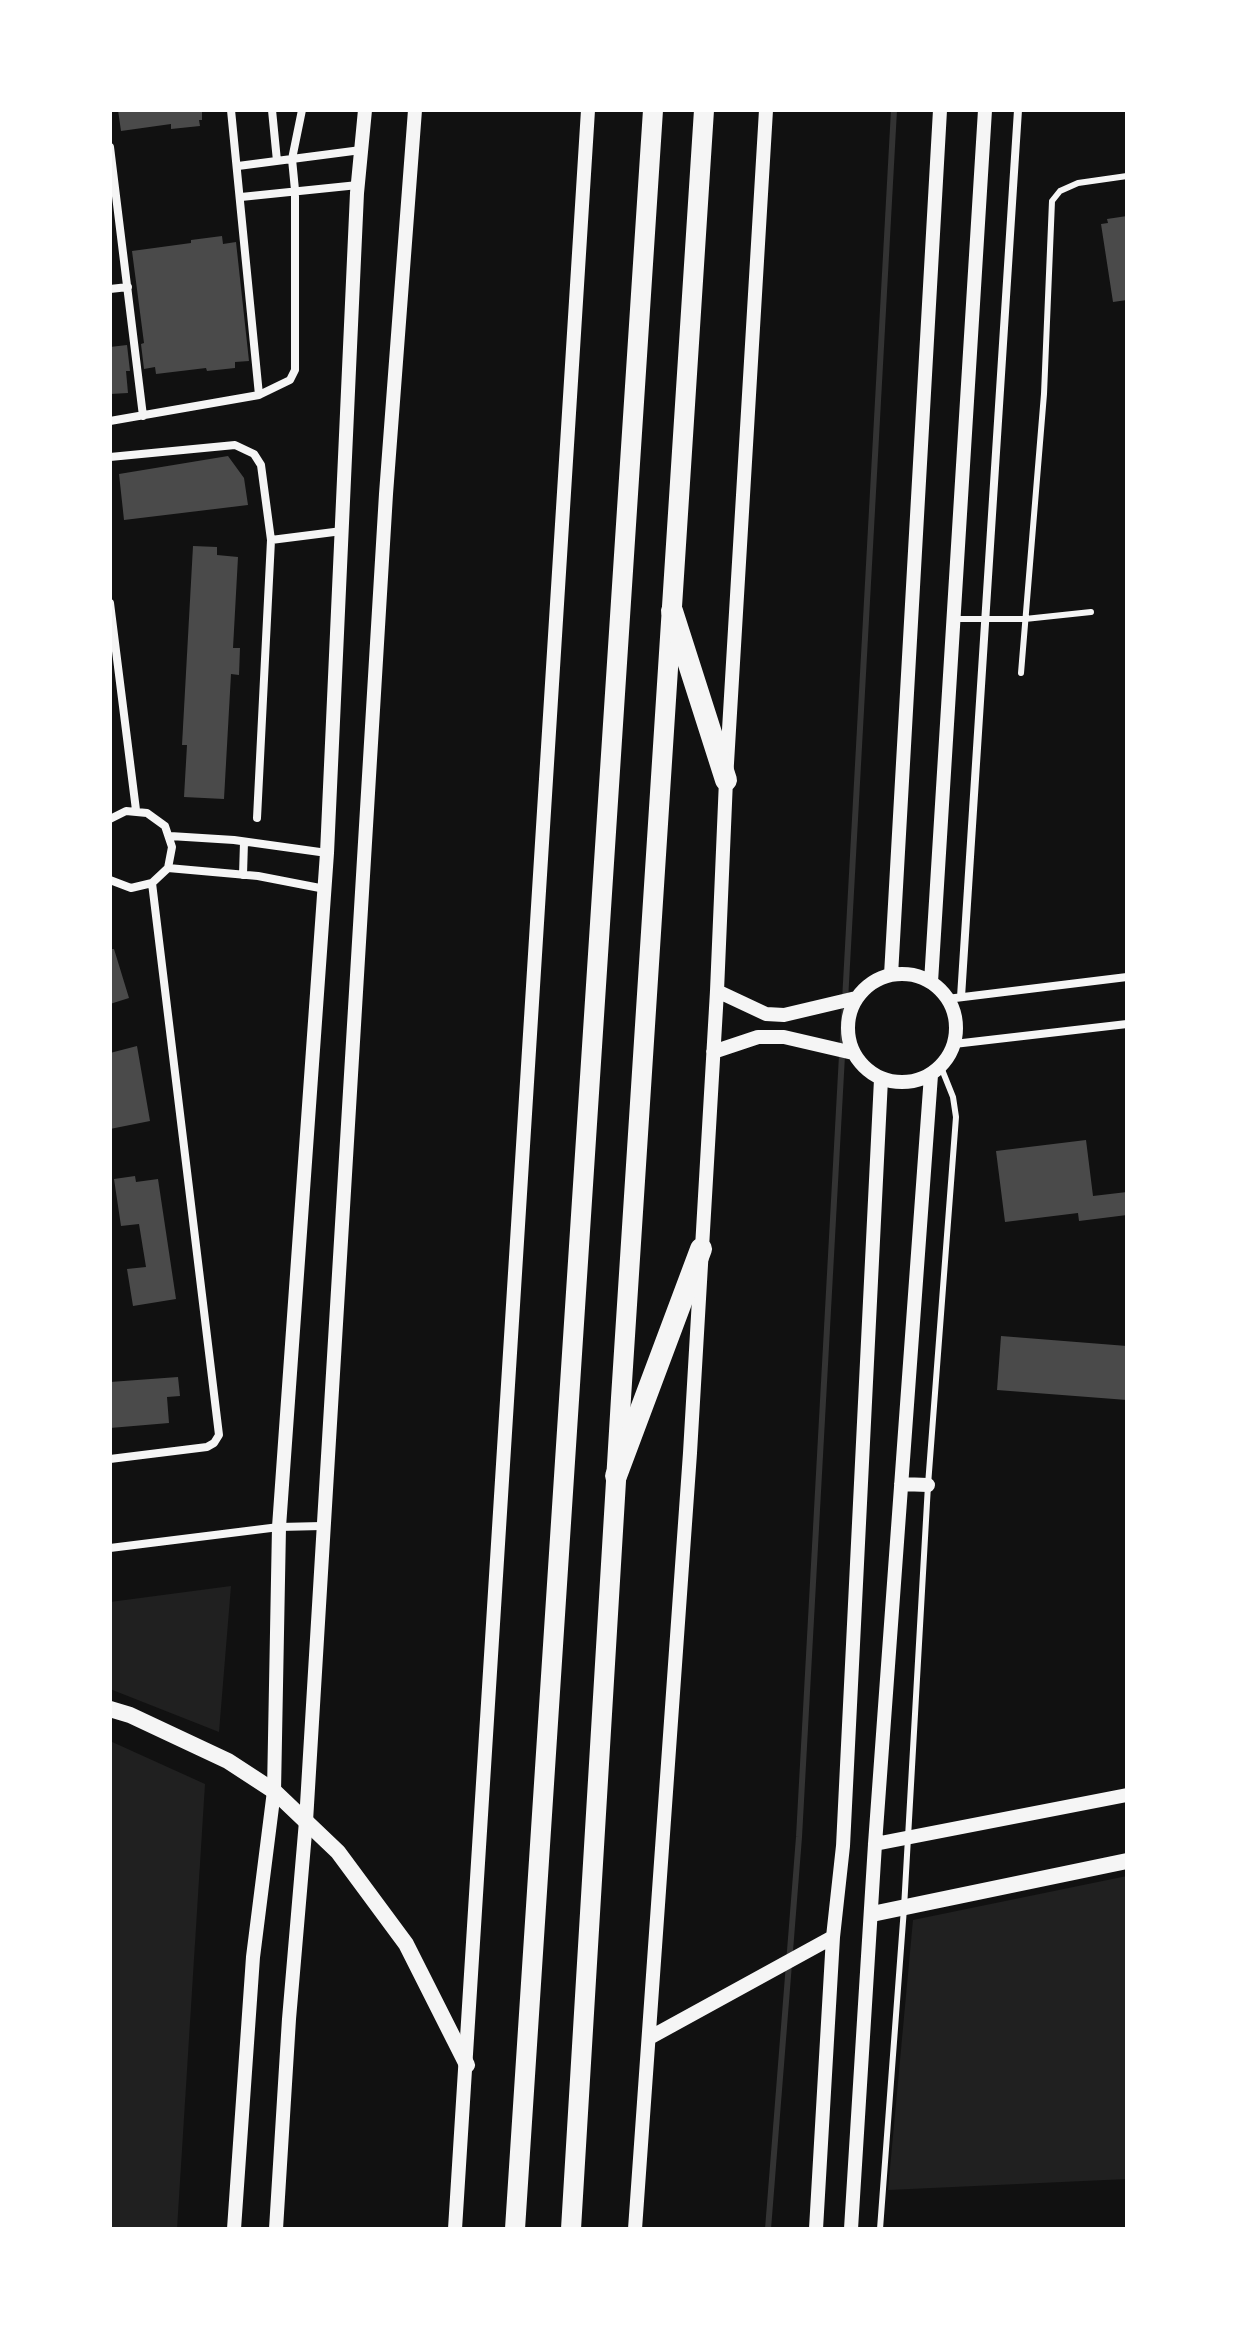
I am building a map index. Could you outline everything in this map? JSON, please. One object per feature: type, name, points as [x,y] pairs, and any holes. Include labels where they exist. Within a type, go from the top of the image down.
[{"type":"highway","points":[[515,2229],[653,110]]},
{"type":"highway","points":[[571,2229],[704,110]]},
{"type":"highway","points":[[672,611],[726,780]]},
{"type":"highway","points":[[616,1476],[701,1249]]},
{"type":"main road","points":[[110,1709],[130,1715],[228,1761],[274,1791],[338,1852],[406,1944],[467,2065]]},
{"type":"main road","points":[[872,1914],[1127,1861]]},
{"type":"street","points":[[231,110],[259,395]]},
{"type":"street","points":[[272,110],[277,161]]},
{"type":"street","points":[[110,421],[259,395],[290,380],[295,370],[295,190],[292,159],[302,110]]},
{"type":"street","points":[[234,2229],[253,1957],[274,1791],[279,1527],[325,889],[358,185],[365,110]]},
{"type":"street","points":[[276,2229],[289,2019],[306,1821],[386,494],[415,110]]},
{"type":"street","points":[[455,2229],[588,110]]},
{"type":"street","points":[[635,2229],[690,1453],[766,110]]},
{"type":"street","points":[[891,975],[940,110]]},
{"type":"street","points":[[931,982],[985,110]]},
{"type":"street","points":[[851,2229],[901,1484],[936,1071],[954,1044],[956,1021],[954,998],[984,619],[1018,110]]},
{"type":"street","points":[[110,147],[143,416]]},
{"type":"street","points":[[238,166],[361,150]]},
{"type":"street","points":[[241,197],[358,185]]},
{"type":"street","points":[[110,289],[128,287]]},
{"type":"street","points":[[110,457],[235,445],[254,454],[261,465],[271,540],[257,818]]},
{"type":"street","points":[[271,540],[342,531]]},
{"type":"street","points":[[110,603],[136,810]]},
{"type":"street","points":[[110,819],[136,810],[157,818],[170,836],[172,858],[168,868],[152,883],[131,888],[110,880]]},
{"type":"street","points":[[170,836],[327,853]]},
{"type":"street","points":[[243,875],[244,842]]},
{"type":"street","points":[[168,868],[243,875],[325,889]]},
{"type":"street","points":[[110,1459],[207,1447],[219,1435],[152,883]]},
{"type":"street","points":[[936,1071],[907,1083],[881,1079],[865,1068],[853,1053],[848,1035],[849,1016],[856,998],[871,983],[891,975],[912,975],[931,982],[954,998],[1127,977]]},
{"type":"street","points":[[717,991],[766,1014],[784,1015],[856,998]]},
{"type":"street","points":[[954,1044],[1127,1024]]},
{"type":"street","points":[[713,1052],[758,1037],[784,1037],[853,1053]]},
{"type":"street","points":[[816,2229],[833,1937],[843,1846],[881,1079]]},
{"type":"street","points":[[901,1484],[928,1485]]},
{"type":"street","points":[[110,1548],[279,1527],[322,1526]]},
{"type":"street","points":[[875,1844],[1127,1795]]},
{"type":"street","points":[[649,2038],[833,1937]]},
{"type":"lane","points":[[1021,673],[1044,394],[1052,201],[1060,191],[1078,183],[1127,176]]},
{"type":"lane","points":[[953,619],[1025,619],[1091,612]]},
{"type":"lane","points":[[880,2229],[904,1908],[928,1485],[956,1117],[953,1097],[936,1071]]},
{"type":"shaded area","points":[[231,1586],[219,1732],[110,1689],[110,1602]]},
{"type":"shaded area","points":[[110,1741],[205,1784],[177,2229],[110,2229]]},
{"type":"shaded area","points":[[1127,1876],[1127,2179],[888,2190],[913,1920]]},
{"type":"building","points":[[118,110],[202,110],[202,120],[199,120],[200,126],[171,129],[171,124],[121,131]]},
{"type":"building","points":[[1127,216],[1127,300],[1113,302],[1101,224],[1108,223],[1107,219]]},
{"type":"building","points":[[222,236],[223,244],[236,242],[249,361],[235,362],[235,368],[207,371],[206,368],[156,374],[155,367],[144,369],[141,344],[144,343],[132,251]]},
{"type":"building","points":[[127,345],[130,371],[126,371],[128,393],[110,394],[110,347]]},
{"type":"building","points":[[228,456],[244,478],[248,505],[124,520],[119,474]]},
{"type":"building","points":[[193,546],[217,547],[217,555],[238,557],[233,648],[240,648],[239,675],[231,674],[224,799],[184,797],[187,745],[182,745]]},
{"type":"building","points":[[110,949],[114,949],[129,998],[110,1004]]},
{"type":"building","points":[[137,1046],[150,1121],[110,1129],[110,1053]]},
{"type":"building","points":[[1086,1140],[1093,1196],[1127,1192],[1127,1215],[1079,1221],[1078,1213],[1005,1222],[996,1151]]},
{"type":"building","points":[[135,1176],[136,1182],[158,1179],[176,1299],[133,1306],[127,1269],[146,1267],[139,1224],[121,1226],[114,1179]]},
{"type":"building","points":[[1001,1336],[1127,1346],[1127,1400],[997,1390]]},
{"type":"building","points":[[178,1377],[180,1396],[167,1397],[169,1423],[110,1428],[110,1382]]},
{"type":"waterway","points":[[768,2229],[799,1837],[894,110]]}]
